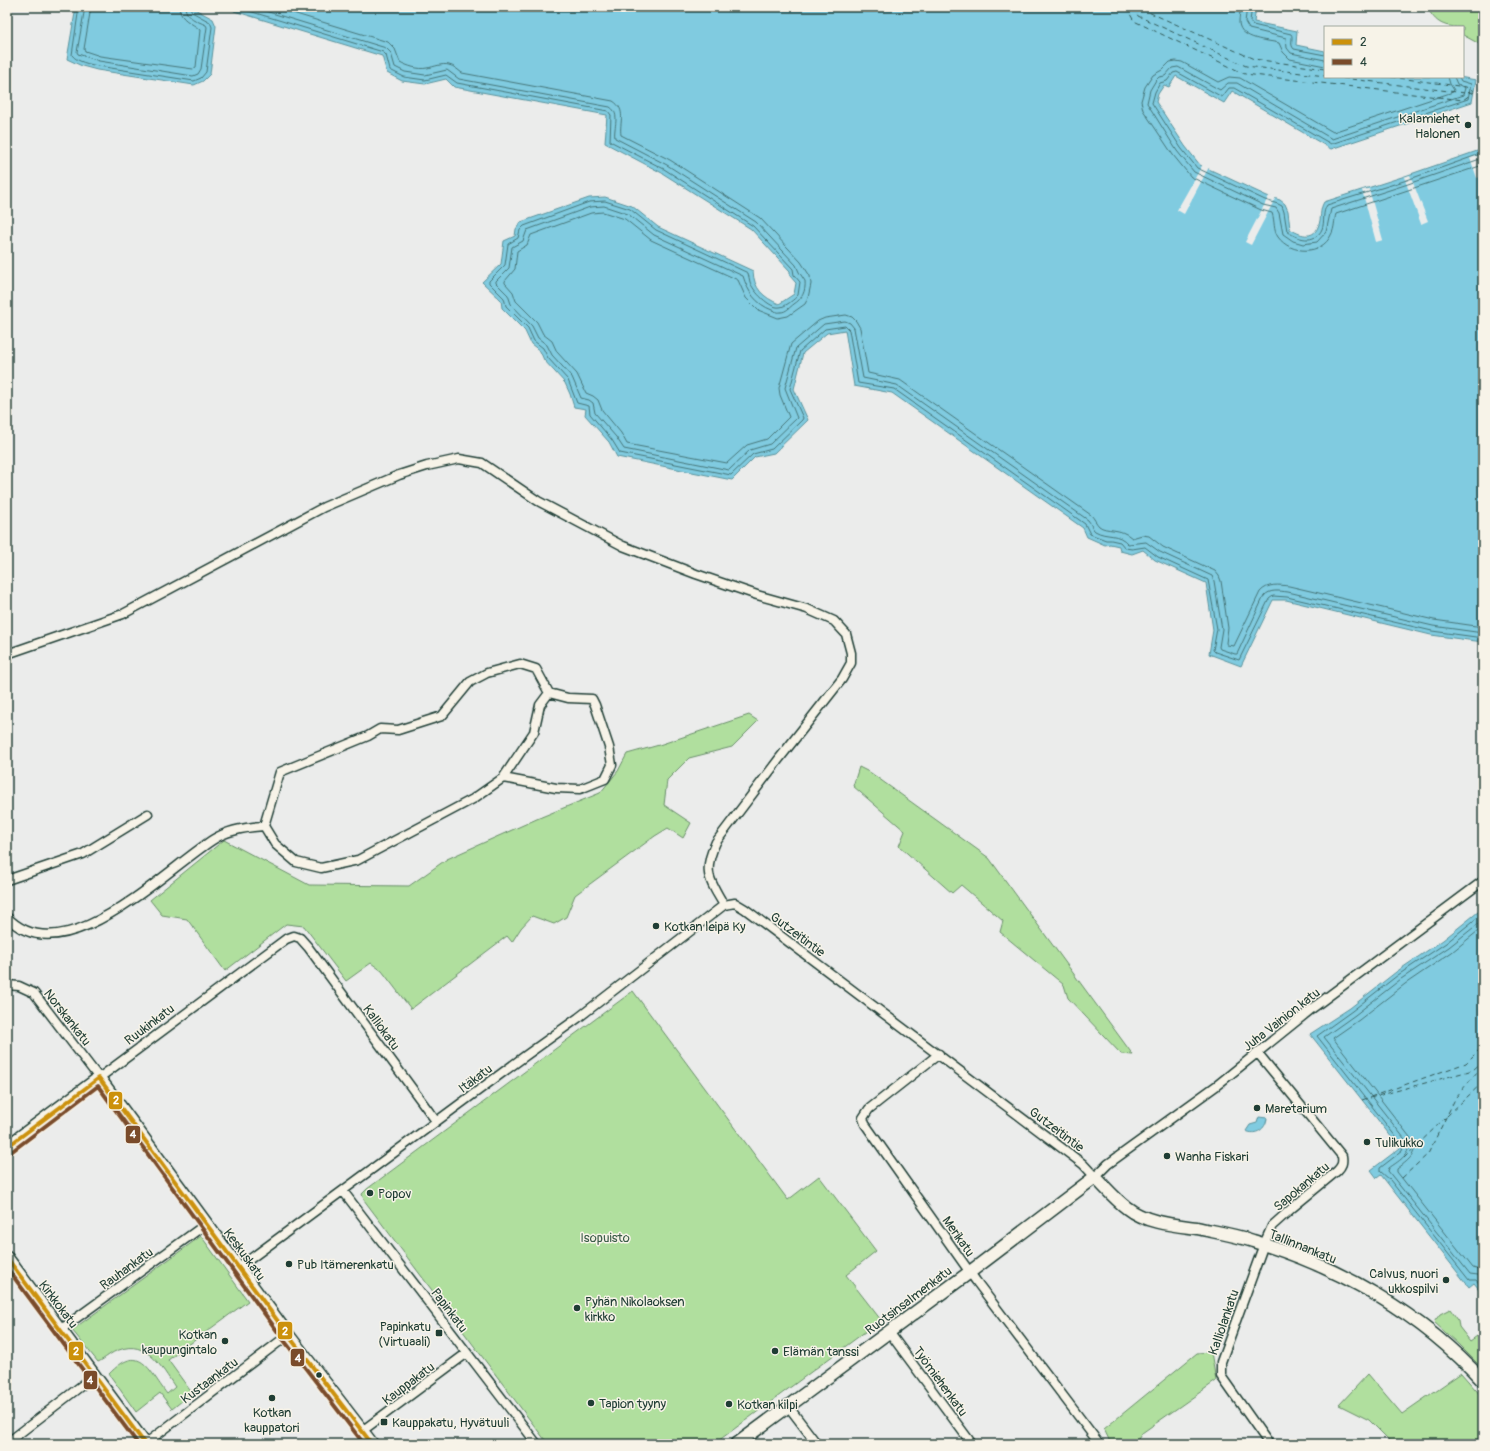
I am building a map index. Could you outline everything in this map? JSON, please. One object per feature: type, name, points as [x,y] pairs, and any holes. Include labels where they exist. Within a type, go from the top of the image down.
[{"type":"street","points":[[7,654],[123,614],[324,506],[399,475],[427,466],[459,459],[482,463],[538,501],[623,546],[696,574],[757,595],[807,609],[834,621],[846,634],[851,663],[842,679],[778,759],[716,842],[710,858],[708,869],[710,879],[724,905]]},
{"type":"street","points":[[503,778],[556,788],[580,789],[605,779],[612,765],[609,747],[592,699],[568,698],[549,693],[536,669],[520,664],[487,674],[470,682],[442,716],[398,730],[380,729],[368,736],[280,772],[264,826],[275,844],[296,862],[321,868],[358,860],[473,799],[503,778],[534,732],[540,705],[549,693]]},
{"type":"street","points":[[7,880],[83,854],[148,814]]},
{"type":"street","points":[[7,917],[15,925],[34,934],[61,934],[86,927],[118,909],[215,838],[245,827],[264,826]]},
{"type":"street","name":"Juha Vainion katu","points":[[1095,1176],[1108,1164],[1216,1086],[1314,1007],[1483,881]]},
{"type":"street","name":"Gutzeitintie","points":[[724,905],[735,903],[743,908],[939,1054],[1083,1164],[1095,1176]]},
{"type":"street","name":"Itäkatu","points":[[238,1268],[584,1013],[724,905]]},
{"type":"street","name":"Ruukinkatu","points":[[7,1147],[286,939],[294,936],[300,938],[308,947]]},
{"type":"street","name":"Kalliokatu","points":[[308,947],[436,1121]]},
{"type":"street","name":"Norskankatu","points":[[7,985],[19,986],[34,993],[99,1078]]},
{"type":"street","name":"Sapokankatu","points":[[1257,1052],[1342,1156],[1343,1162],[1337,1171],[1272,1226],[1264,1244]]},
{"type":"street","name":"Merikatu","points":[[939,1054],[869,1109],[863,1118],[865,1124],[970,1272],[1098,1442],[1097,1444]]},
{"type":"street","name":"Keskuskatu","points":[[99,1078],[238,1268],[372,1444]]},
{"type":"street","name":"Tallinnankatu","points":[[1095,1176],[1127,1208],[1146,1218],[1238,1236],[1264,1244],[1317,1265],[1382,1298],[1430,1331],[1483,1382]]},
{"type":"street","name":"Ruotsinsalmenkatu","points":[[737,1444],[970,1272],[1095,1176]]},
{"type":"street","name":"Papinkatu","points":[[343,1191],[537,1444]]},
{"type":"street","name":"Rauhankatu","points":[[60,1330],[206,1224]]},
{"type":"street","name":"Kalliolankatu","points":[[1264,1244],[1221,1362],[1221,1376],[1269,1444]]},
{"type":"street","name":"Kirkkokatu","points":[[7,1258],[145,1444]]},
{"type":"street","name":"Työmiehenkatu","points":[[889,1332],[972,1444]]},
{"type":"street","name":"Kustaankatu","points":[[145,1444],[288,1335]]},
{"type":"street","name":"Kauppakatu","points":[[362,1431],[467,1353]]},
{"type":"street","points":[[7,1443],[94,1376]]},
{"type":"street","points":[[788,1406],[817,1444]]},
{"type":"green space","points":[[1427,7],[1483,7],[1483,46],[1464,36],[1464,26],[1446,25],[1437,21]]},
{"type":"green space","points":[[749,715],[758,721],[732,747],[689,758],[667,780],[664,805],[691,823],[683,838],[668,828],[655,836],[575,895],[566,917],[554,924],[532,916],[521,928],[512,942],[507,936],[411,1009],[382,971],[371,963],[346,981],[304,926],[286,924],[225,971],[187,919],[162,915],[150,900],[224,840],[309,885],[409,886],[447,859],[539,818],[600,793],[618,771],[627,754]]},
{"type":"green space","points":[[859,767],[871,773],[989,858],[1133,1055],[1121,1054],[1068,998],[1064,985],[1000,932],[1003,921],[961,885],[952,893],[899,846],[905,831],[853,786]]},
{"type":"green space","name":"Isopuisto","points":[[633,991],[788,1200],[819,1176],[876,1251],[846,1275],[881,1320],[714,1444],[548,1444],[364,1200],[362,1194]]},
{"type":"green space","points":[[201,1236],[248,1301],[168,1360],[192,1393],[172,1409],[160,1393],[136,1412],[109,1374],[128,1360],[136,1360],[148,1368],[167,1394],[175,1387],[159,1364],[153,1357],[138,1348],[129,1348],[116,1351],[98,1362],[72,1330]]},
{"type":"green space","points":[[1450,1309],[1458,1320],[1459,1327],[1470,1341],[1477,1336],[1483,1343],[1483,1369],[1434,1322],[1440,1314]]},
{"type":"green space","points":[[1211,1352],[1216,1381],[1142,1433],[1135,1444],[1111,1444],[1104,1429],[1197,1353]]},
{"type":"green space","points":[[1461,1373],[1483,1398],[1483,1444],[1393,1444],[1369,1420],[1339,1405],[1368,1374],[1402,1414]]},
{"type":"water","points":[[76,7],[191,7],[213,19],[216,26],[210,74],[203,81],[194,85],[97,70],[82,66],[67,59]]},
{"type":"water","points":[[231,7],[1256,7],[1254,22],[1297,31],[1296,45],[1324,51],[1324,78],[1464,78],[1476,80],[1472,102],[1331,149],[1232,91],[1224,103],[1176,76],[1169,87],[1164,85],[1158,94],[1156,102],[1185,146],[1200,165],[1267,196],[1280,200],[1285,204],[1288,211],[1290,229],[1297,233],[1306,235],[1313,234],[1316,231],[1324,202],[1483,149],[1483,642],[1431,635],[1286,600],[1273,600],[1241,666],[1209,654],[1213,630],[1206,583],[1155,560],[1143,550],[1132,554],[1120,551],[1119,546],[1110,544],[1105,545],[1087,537],[1083,528],[892,393],[854,386],[845,330],[827,333],[803,353],[794,389],[808,420],[774,453],[755,457],[732,480],[617,457],[609,442],[585,415],[586,409],[574,407],[565,383],[544,360],[540,351],[531,344],[525,331],[502,308],[501,300],[482,282],[501,264],[504,241],[515,236],[516,229],[521,222],[589,198],[605,197],[632,206],[658,227],[753,271],[755,283],[760,292],[779,304],[794,294],[796,283],[790,276],[790,271],[751,229],[662,173],[605,143],[607,115],[454,87],[446,79],[425,84],[402,81],[387,73],[382,56],[234,11]]},
{"type":"water","points":[[1483,908],[1483,1294],[1474,1283],[1469,1287],[1381,1175],[1377,1178],[1371,1170],[1400,1148],[1310,1034],[1350,1008],[1396,972],[1443,940]]},
{"type":"water","points":[[1259,1117],[1267,1118],[1263,1128],[1253,1133],[1246,1131],[1250,1125],[1257,1123]]},
{"type":"pier","points":[[1483,154],[1483,176],[1477,178],[1470,158]]},
{"type":"pier","points":[[1203,164],[1209,167],[1184,214],[1177,210]]},
{"type":"pier","points":[[1410,175],[1428,221],[1421,224],[1404,177]]},
{"type":"pier","points":[[1369,189],[1383,240],[1376,242],[1362,190]]},
{"type":"pier","points":[[1269,196],[1276,197],[1251,245],[1245,242]]},
{"type":"ferry route","points":[[1126,7],[1134,21],[1245,74],[1463,100],[1474,92]]},
{"type":"ferry route","points":[[1133,7],[1138,16],[1246,66],[1324,76]]},
{"type":"ferry route","points":[[1143,7],[1146,11],[1254,59],[1324,69]]},
{"type":"ferry route","points":[[1342,78],[1465,93],[1474,92]]},
{"type":"ferry route","points":[[1398,78],[1466,87],[1474,91]]},
{"type":"ferry route","points":[[1362,1100],[1466,1063],[1483,1046]]},
{"type":"ferry route","points":[[1370,1098],[1473,1070],[1483,1061]]},
{"type":"ferry route","points":[[1402,1178],[1428,1154],[1456,1097],[1483,1065]]},
{"type":"ferry route","points":[[1447,1116],[1483,1082]]},
{"type":"ferry route","points":[[1404,1158],[1445,1118]]},
{"type":"transit line","name":"2","points":[[7,1147],[99,1078],[288,1335],[372,1444]]},
{"type":"transit line","name":"4","points":[[11,1152],[98,1086],[283,1339],[364,1444]]},
{"type":"transit line","name":"2","points":[[7,1258],[145,1444]]},
{"type":"transit line","name":"4","points":[[7,1268],[138,1444]]},
{"type":"place","name":"Kalamiehet Halonen","points":[[1468,125]]},
{"type":"place","name":"Kotkan leipä Ky","points":[[656,926]]},
{"type":"place","name":"Maretarium","points":[[1257,1108]]},
{"type":"place","name":"Tulikukko","points":[[1367,1142]]},
{"type":"place","name":"Wanha Fiskari","points":[[1167,1156]]},
{"type":"place","name":"Popov","points":[[370,1193]]},
{"type":"place","name":"Pub Itämerenkatu","points":[[289,1264]]},
{"type":"place","name":"Calvus, nuori ukkospilvi","points":[[1446,1280]]},
{"type":"place","name":"Pyhän Nikolaoksen kirkko","points":[[577,1308]]},
{"type":"place","name":"Papinkatu (Virtuaali)","points":[[439,1333]]},
{"type":"place","name":"Kotkan kaupungintalo","points":[[225,1341]]},
{"type":"place","name":"Elämän tanssi","points":[[775,1351]]},
{"type":"place","name":"Kotkan kauppatori","points":[[272,1398]]},
{"type":"place","name":"Tapion tyyny","points":[[591,1403]]},
{"type":"place","name":"Kotkan kilpi","points":[[729,1404]]},
{"type":"place","name":"Kauppakatu, Hyvätuuli","points":[[384,1422]]}]
